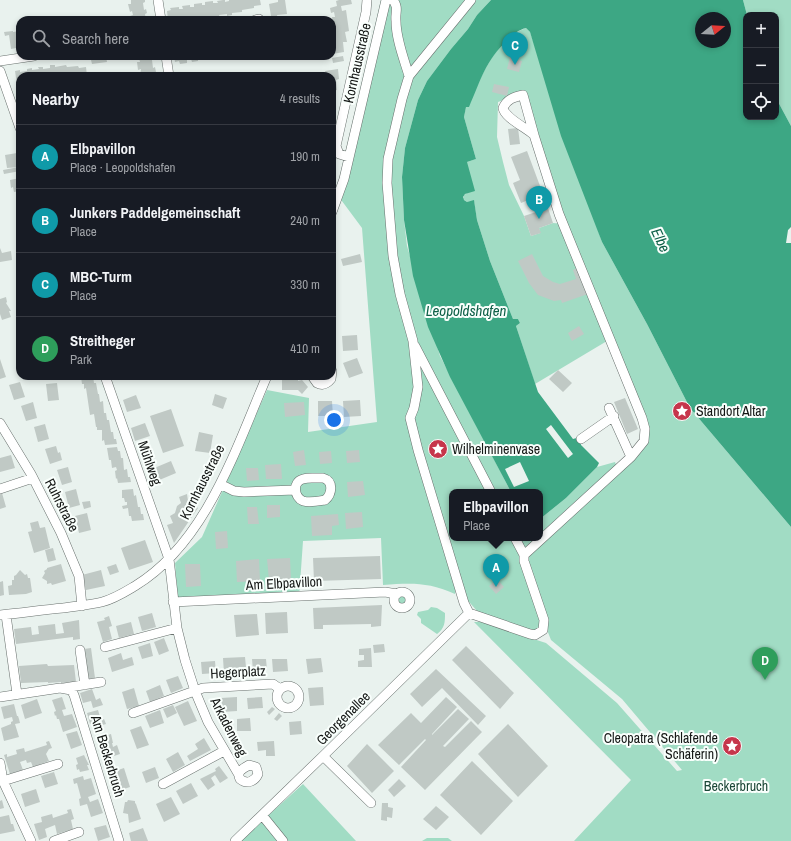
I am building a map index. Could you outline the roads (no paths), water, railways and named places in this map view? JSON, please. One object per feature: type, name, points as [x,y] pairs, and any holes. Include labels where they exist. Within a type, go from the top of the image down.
[{"type":"street","points":[[158,0],[160,16]]},
{"type":"street","name":"Kornhausstraße","points":[[349,157],[339,154],[336,146],[366,12],[367,0]]},
{"type":"street","name":"Kornhausstraße","points":[[336,201],[344,179],[386,0]]},
{"type":"street","points":[[393,0],[397,5],[396,22],[402,54],[409,76]]},
{"type":"street","points":[[470,0],[409,76],[402,99],[388,160],[387,183],[393,256],[400,294],[413,341],[418,387],[414,408],[410,418],[418,450],[464,603],[469,613],[535,635],[542,630],[544,620],[524,561],[524,555],[517,541]]},
{"type":"street","points":[[0,61],[16,59]]},
{"type":"street","points":[[167,60],[169,72]]},
{"type":"street","points":[[0,71],[16,117]]},
{"type":"street","points":[[534,135],[559,214],[642,418],[645,429],[644,441],[631,457],[543,538]]},
{"type":"street","points":[[413,341],[488,489]]},
{"type":"street","name":"Mühlweg","points":[[105,380],[169,559]]},
{"type":"street","name":"Kornhausstraße","points":[[3,615],[82,606],[103,602],[124,593],[148,578],[169,559],[199,522],[220,484],[265,380]]},
{"type":"street","points":[[314,380],[316,383],[323,384],[330,380]]},
{"type":"street","points":[[609,408],[614,416],[631,457]]},
{"type":"street","points":[[581,439],[614,416]]},
{"type":"street","name":"Ruhrstraße","points":[[1,427],[33,478],[61,532],[79,576],[82,606]]},
{"type":"street","points":[[0,489],[33,478]]},
{"type":"street","points":[[220,484],[234,491],[244,492],[295,490]]},
{"type":"street","points":[[524,555],[539,541]]},
{"type":"street","name":"Arkadenweg","points":[[169,559],[176,628],[195,691],[208,722],[239,775]]},
{"type":"street","name":"Am Elbpavillon","points":[[173,602],[385,592],[397,594]]},
{"type":"street","name":"Georgenallee","points":[[235,841],[324,756],[469,613]]},
{"type":"street","points":[[3,615],[17,694]]},
{"type":"street","points":[[105,647],[176,628]]},
{"type":"street","points":[[80,650],[85,684]]},
{"type":"street","points":[[0,696],[101,682]]},
{"type":"street","name":"Hegerplatz","points":[[195,691],[203,688],[273,684],[280,690]]},
{"type":"street","name":"Am Beckerbruch","points":[[60,688],[71,690],[74,695],[119,841]]},
{"type":"street","name":"Arkadenweg","points":[[133,713],[195,691]]},
{"type":"street","points":[[163,784],[224,751]]},
{"type":"street","points":[[324,756],[371,803]]},
{"type":"street","points":[[0,763],[3,781],[31,841]]},
{"type":"street","points":[[3,781],[58,764]]},
{"type":"street","points":[[262,815],[283,841]]},
{"type":"street","points":[[54,841],[79,832]]},
{"type":"water","points":[[491,0],[743,0],[746,12],[743,12],[743,120],[779,120],[779,104],[791,126],[791,227],[788,230],[786,243],[791,243],[791,527],[690,408],[647,324],[602,242],[561,136],[530,32],[526,28],[514,34],[500,47],[484,71],[469,107],[466,107],[464,117],[476,159],[467,162],[475,191],[465,194],[463,197],[467,202],[474,200],[477,220],[490,261],[513,319],[518,319],[520,323],[516,326],[538,392],[573,439],[580,437],[581,445],[599,463],[597,467],[566,498],[543,517],[543,489],[509,489],[450,377],[428,327],[413,276],[404,220],[402,177],[405,148],[418,100],[427,81],[468,29],[477,15]]},
{"type":"place","name":"MBC-Turm","points":[[515,65]]},
{"type":"place","name":"Junkers Paddelgemeinschaft","points":[[539,219]]},
{"type":"place","name":"Standort Altar","points":[[682,411]]},
{"type":"place","name":"Wilhelminenvase","points":[[438,449]]},
{"type":"place","name":"Elbpavillon","points":[[496,587]]},
{"type":"place","name":"Streitheger","points":[[765,680]]},
{"type":"place","name":"Cleopatra (Schlafende Schäferin)","points":[[732,746]]},
{"type":"water label","name":"Elbe","points":[[661,240]]},
{"type":"water label","name":"Leopoldshafen","points":[[466,310]]},
{"type":"park label","name":"Beckerbruch","points":[[736,786]]}]
